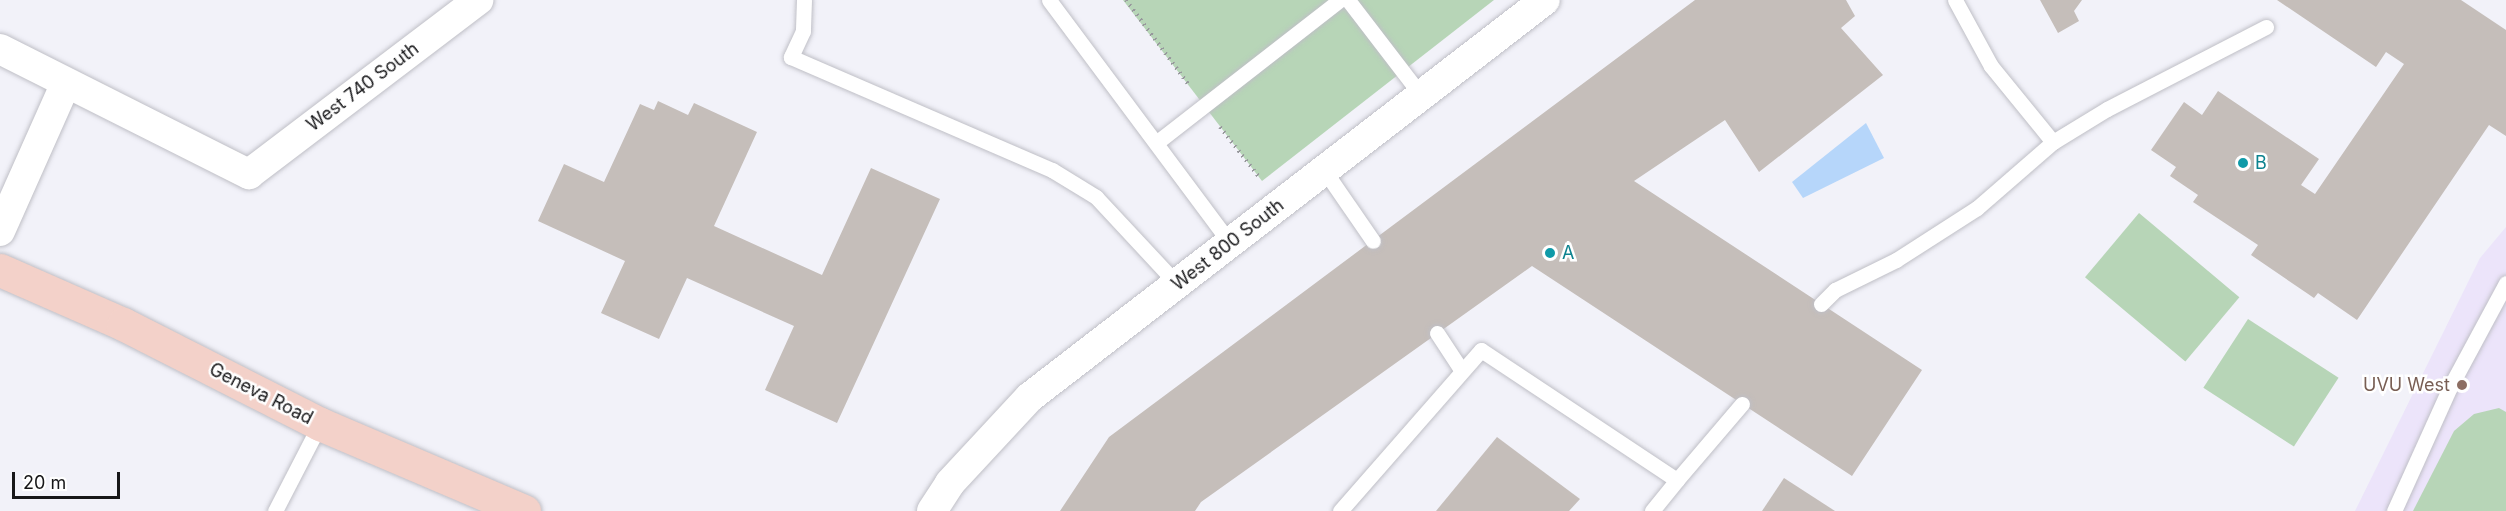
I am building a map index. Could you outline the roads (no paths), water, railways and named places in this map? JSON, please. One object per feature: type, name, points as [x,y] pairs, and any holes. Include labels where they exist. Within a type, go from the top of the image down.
[{"type":"main road","name":"Geneva Road","points":[[0,270],[123,324],[320,424],[524,511]]},
{"type":"street","name":"West 740 South","points":[[66,83],[249,174],[478,0]]},
{"type":"street","name":"West 800 South","points":[[932,511],[950,483],[1030,397],[1545,0]]},
{"type":"street","points":[[0,49],[66,83],[0,231]]},
{"type":"lane","points":[[804,0],[802,31],[791,57],[1052,170],[1096,197],[1177,284]]},
{"type":"lane","points":[[1050,0],[1230,243]]},
{"type":"lane","points":[[1156,143],[1340,0]]},
{"type":"lane","points":[[1347,0],[1422,95]]},
{"type":"lane","points":[[1955,0],[1991,66],[2053,142]]},
{"type":"lane","points":[[1821,304],[1835,290],[1896,260],[1977,208],[2053,142],[2107,109],[2266,27]]},
{"type":"lane","points":[[1324,170],[1373,241]]},
{"type":"lane","points":[[2394,511],[2450,387],[2506,283]]},
{"type":"lane","points":[[1437,333],[1462,371]]},
{"type":"lane","points":[[1340,511],[1481,350],[1677,480]]},
{"type":"lane","points":[[1652,511],[1742,404]]},
{"type":"lane","points":[[275,511],[320,424]]},
{"type":"water","points":[[1866,123],[1884,158],[1803,198],[1792,182]]},
{"type":"place","name":"B","points":[[2243,163]]},
{"type":"place","name":"A","points":[[1550,253]]},
{"type":"place","name":"UVU West","points":[[2462,385]]}]
